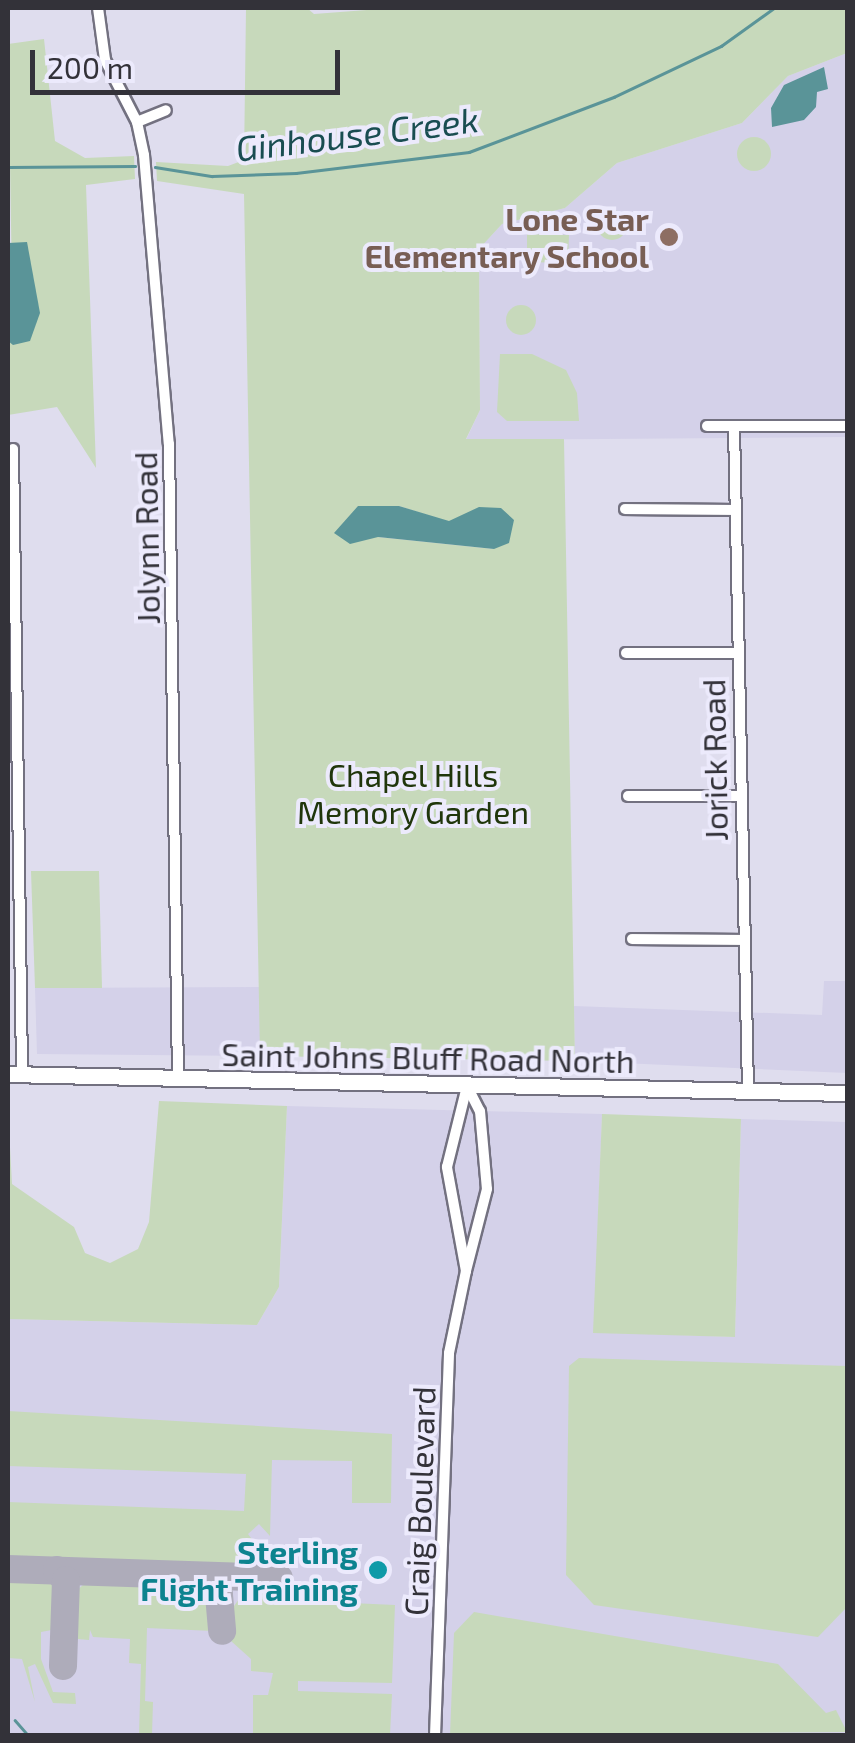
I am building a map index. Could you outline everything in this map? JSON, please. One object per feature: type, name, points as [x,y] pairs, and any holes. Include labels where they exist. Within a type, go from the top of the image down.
[{"type":"main road","name":"Saint Johns Bluff Road North","points":[[15,1074],[848,1093]]},
{"type":"street","name":"Jolynn Road","points":[[98,8],[104,60],[137,122],[169,444],[178,1078]]},
{"type":"street","points":[[137,122],[166,110]]},
{"type":"street","points":[[707,426],[848,426]]},
{"type":"street","name":"Jorick Road","points":[[734,427],[748,1092]]},
{"type":"street","points":[[12,449],[15,1074]]},
{"type":"street","points":[[625,510],[734,510]]},
{"type":"street","points":[[626,653],[737,654]]},
{"type":"street","points":[[628,796],[740,796]]},
{"type":"street","points":[[632,939],[743,940]]},
{"type":"street","name":"Craig Boulevard","points":[[466,1271],[447,1167],[467,1086]]},
{"type":"street","name":"Craig Boulevard","points":[[435,1736],[449,1352],[488,1189],[480,1111],[467,1086]]},
{"type":"shaded area","name":"Lone Star Elementary School","points":[[847,53],[847,437],[466,440],[480,410],[479,249],[502,224],[565,208],[617,163],[742,123],[788,76]]},
{"type":"shaded area","points":[[824,67],[828,89],[817,92],[816,107],[804,120],[772,127],[771,108],[784,85]]},
{"type":"shaded area","points":[[27,242],[40,313],[30,341],[13,345],[8,341],[8,243]]},
{"type":"shaded area","points":[[358,506],[399,506],[449,521],[479,507],[501,508],[514,520],[509,543],[494,549],[378,537],[350,544],[334,533]]},
{"type":"shaded area","points":[[824,981],[847,981],[847,1073],[575,1061],[574,1006],[822,1015]]},
{"type":"shaded area","points":[[260,987],[260,1056],[37,1054],[35,988]]},
{"type":"shaded area","points":[[287,1106],[602,1114],[594,1332],[735,1337],[741,1119],[847,1122],[847,1735],[8,1736],[8,1319],[257,1325],[279,1287]]},
{"type":"green space","name":"Chapel Hills Memory Garden","points":[[246,8],[307,8],[314,14],[393,8],[847,8],[847,53],[788,76],[742,123],[617,163],[565,208],[502,224],[479,249],[480,410],[466,439],[564,439],[575,1061],[260,1056],[244,194],[157,181],[156,162],[228,166],[244,160]],"holes":[[[399,506],[449,522],[474,513],[494,549],[378,537]]]},
{"type":"green space","points":[[44,39],[55,141],[85,158],[134,156],[135,179],[86,185],[96,468],[57,407],[8,415],[8,341],[13,344],[8,44]]},
{"type":"green space","points":[[754,137],[766,142],[771,154],[766,166],[754,171],[742,166],[737,154],[742,142]]},
{"type":"green space","points":[[612,210],[623,214],[627,225],[623,236],[612,240],[601,236],[597,225],[601,214]]},
{"type":"green space","points":[[527,234],[569,235],[568,263],[527,262]]},
{"type":"green space","points":[[521,305],[531,310],[536,320],[531,330],[521,335],[511,330],[506,320],[511,310]]},
{"type":"green space","points":[[500,354],[532,354],[566,370],[577,393],[579,421],[507,421],[497,412]]},
{"type":"green space","points":[[31,871],[99,871],[102,988],[35,988]]},
{"type":"green space","points":[[159,1101],[287,1106],[279,1287],[257,1325],[8,1319],[8,1110],[12,1184],[74,1227],[85,1253],[110,1263],[138,1249],[149,1222]]},
{"type":"green space","points":[[602,1114],[741,1119],[735,1337],[593,1333]]},
{"type":"green space","points":[[579,1358],[847,1366],[847,1607],[818,1637],[594,1605],[566,1575],[569,1366]]},
{"type":"green space","points":[[8,1411],[392,1434],[391,1503],[352,1503],[352,1461],[272,1460],[270,1536],[259,1524],[248,1534],[258,1547],[243,1569],[8,1562],[8,1502],[244,1511],[246,1474],[8,1466]]},
{"type":"green space","points":[[8,1578],[49,1580],[58,1589],[57,1629],[41,1632],[41,1659],[53,1692],[75,1693],[76,1704],[53,1703],[35,1664],[28,1667],[35,1702],[22,1659],[8,1658]]},
{"type":"green space","points":[[88,1581],[195,1585],[208,1595],[213,1631],[147,1628],[145,1701],[153,1702],[152,1735],[139,1735],[141,1664],[129,1663],[130,1639],[93,1637],[90,1630],[89,1640],[78,1639],[71,1630],[72,1594]]},
{"type":"green space","points":[[284,1587],[285,1600],[395,1605],[392,1683],[298,1681],[298,1691],[392,1694],[390,1735],[253,1735],[253,1695],[268,1695],[273,1673],[251,1671],[251,1659],[231,1641],[232,1609],[246,1589]]},
{"type":"green space","points":[[474,1612],[778,1664],[826,1713],[836,1710],[847,1732],[450,1735],[454,1633]]},
{"type":"waterway","name":"Ginhouse Creek","points":[[155,167],[212,176],[296,173],[469,152],[614,97],[721,46],[774,8]]},
{"type":"waterway","name":"Ginhouse Creek","points":[[8,167],[135,166]]},
{"type":"waterway","points":[[15,1720],[29,1736]]},
{"type":"taxiway","points":[[8,1569],[279,1578]]},
{"type":"taxiway","points":[[57,1570],[66,1580],[63,1666]]},
{"type":"taxiway","points":[[193,1576],[219,1595],[222,1631]]},
{"type":"place","name":"Lone Star Elementary School","points":[[669,237]]},
{"type":"place","name":"Sterling Flight Training","points":[[378,1570]]}]
